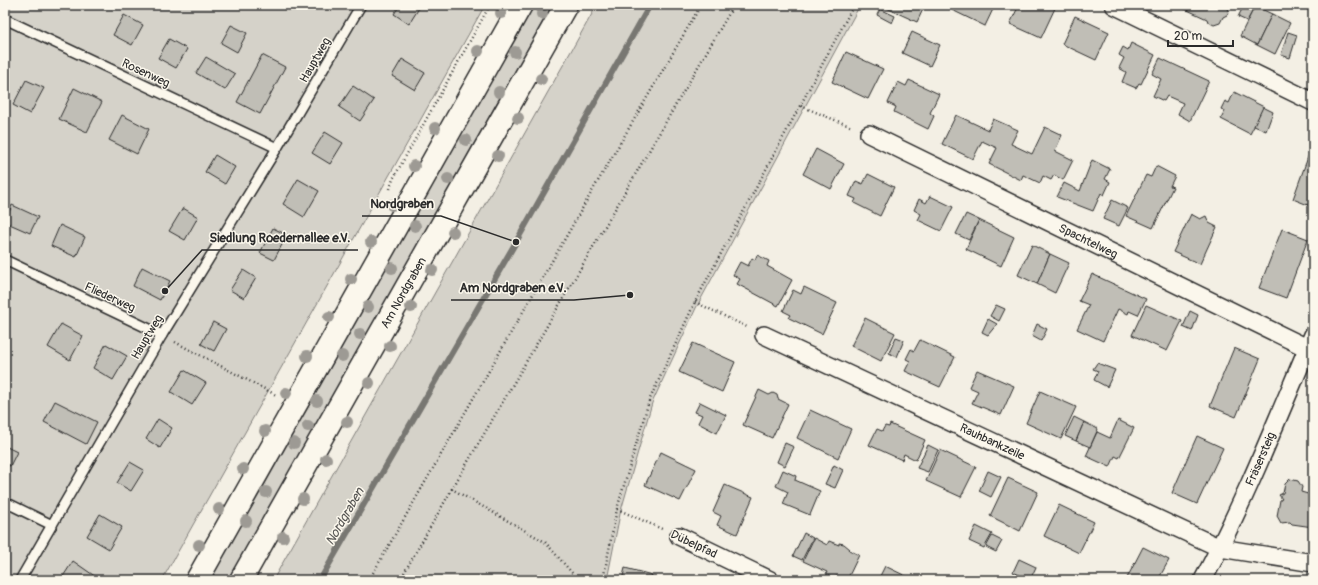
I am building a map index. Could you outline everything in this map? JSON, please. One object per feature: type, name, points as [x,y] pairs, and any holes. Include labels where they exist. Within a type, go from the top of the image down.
[{"type":"main road","points":[[197,580],[521,5]]},
{"type":"main road","name":"Am Nordgraben","points":[[241,580],[566,5]]},
{"type":"street","points":[[1114,5],[1313,102]]},
{"type":"street","name":"Spachtelweg","points":[[869,134],[1310,342]]},
{"type":"street","name":"Rauhbankzeile","points":[[764,335],[1220,548],[1313,563]]},
{"type":"street","name":"Fräsersteig","points":[[1203,580],[1220,548],[1267,444],[1310,342]]},
{"type":"street","name":"Dübelpfad","points":[[679,536],[770,580]]},
{"type":"lane","name":"Hauptweg","points":[[20,580],[162,335],[277,148],[361,5]]},
{"type":"lane","name":"Rosenweg","points":[[5,19],[277,148]]},
{"type":"lane","name":"Fliederweg","points":[[5,260],[162,335]]},
{"type":"lane","points":[[5,502],[52,525]]},
{"type":"path","points":[[390,192],[393,179],[490,5]]},
{"type":"path","points":[[370,580],[594,188],[701,5]]},
{"type":"path","points":[[400,580],[734,5]]},
{"type":"path","points":[[603,580],[617,509],[649,402],[695,302],[854,5]]},
{"type":"path","points":[[801,106],[869,134]]},
{"type":"path","points":[[695,302],[764,335]]},
{"type":"path","points":[[162,335],[276,395]]},
{"type":"path","points":[[452,489],[546,542],[573,574],[570,580]]},
{"type":"path","name":"Dübelpfad","points":[[617,509],[679,536]]},
{"type":"shaded area","points":[[5,5],[485,5],[162,580],[5,580]]},
{"type":"shaded area","points":[[534,5],[552,5],[229,580],[210,580]]},
{"type":"shaded area","points":[[597,5],[860,5],[696,308],[652,403],[620,514],[607,580],[273,580]]},
{"type":"building","points":[[400,5],[421,5],[409,24],[394,14]]},
{"type":"building","points":[[880,5],[925,5],[917,22]]},
{"type":"building","points":[[955,5],[995,5],[985,26],[952,10]]},
{"type":"building","points":[[1019,5],[1056,6],[1041,38],[1010,24]]},
{"type":"building","points":[[1184,5],[1230,5],[1227,6],[1229,11],[1227,15],[1223,17],[1220,23],[1214,25],[1208,22],[1207,19],[1183,8]]},
{"type":"building","points":[[1244,5],[1256,5],[1247,21],[1238,17]]},
{"type":"building","points":[[1255,6],[1272,14],[1257,45],[1240,36]]},
{"type":"building","points":[[880,9],[895,16],[892,23],[877,15]]},
{"type":"building","points":[[1272,14],[1290,23],[1275,54],[1257,45]]},
{"type":"building","points":[[124,15],[143,25],[132,45],[113,35]]},
{"type":"building","points":[[1075,16],[1109,32],[1096,60],[1062,44]]},
{"type":"building","points":[[231,25],[247,33],[237,52],[221,43]]},
{"type":"building","points":[[912,32],[940,45],[930,66],[902,53]]},
{"type":"building","points":[[1288,32],[1297,35],[1290,58],[1281,55]]},
{"type":"building","points":[[169,39],[187,49],[176,68],[158,58]]},
{"type":"building","points":[[1131,43],[1155,55],[1141,84],[1139,83],[1136,88],[1122,82],[1126,72],[1119,68],[1124,58],[1119,55],[1123,47],[1128,50]]},
{"type":"building","points":[[846,52],[883,69],[868,99],[832,82]]},
{"type":"building","points":[[262,55],[285,67],[260,114],[237,102]]},
{"type":"building","points":[[206,57],[235,74],[225,90],[196,73]]},
{"type":"building","points":[[1160,58],[1209,81],[1190,121],[1178,114],[1183,103],[1167,96],[1164,101],[1153,96],[1161,79],[1152,74]]},
{"type":"building","points":[[402,59],[425,73],[415,90],[392,76]]},
{"type":"building","points":[[26,80],[44,88],[30,114],[13,105]]},
{"type":"building","points":[[909,80],[939,94],[930,113],[934,116],[928,129],[894,112],[896,107],[888,103],[898,82],[906,86]]},
{"type":"building","points":[[353,86],[374,100],[360,121],[339,107]]},
{"type":"building","points":[[74,88],[102,102],[87,132],[59,119]]},
{"type":"building","points":[[1234,92],[1264,107],[1250,134],[1221,119],[1225,111],[1221,109],[1225,101],[1229,103]]},
{"type":"building","points":[[1263,107],[1273,112],[1266,131],[1254,126]]},
{"type":"building","points":[[122,115],[149,129],[137,154],[109,140]]},
{"type":"building","points":[[956,115],[988,130],[993,119],[1018,130],[1011,144],[1032,154],[1045,127],[1062,135],[1055,151],[1073,160],[1063,180],[1054,175],[1051,180],[1043,176],[1040,183],[1023,175],[1021,180],[989,164],[997,148],[982,141],[973,159],[942,144]]},
{"type":"building","points":[[325,132],[343,143],[330,164],[312,153]]},
{"type":"building","points":[[1313,143],[1313,207],[1293,199]]},
{"type":"building","points":[[816,149],[844,164],[831,189],[803,174]]},
{"type":"building","points":[[215,155],[235,167],[225,184],[205,172]]},
{"type":"building","points":[[1092,160],[1110,169],[1105,179],[1110,182],[1104,195],[1101,193],[1093,211],[1057,197],[1064,183],[1080,191]]},
{"type":"building","points":[[1156,166],[1175,176],[1170,186],[1173,187],[1153,228],[1126,216],[1146,175],[1151,177]]},
{"type":"building","points":[[868,174],[894,187],[880,216],[854,203],[856,199],[849,196],[856,181],[863,184]]},
{"type":"building","points":[[298,179],[319,191],[304,217],[283,204]]},
{"type":"building","points":[[930,196],[953,207],[941,231],[918,220],[921,214],[914,210],[919,199],[926,203]]},
{"type":"building","points":[[1112,200],[1128,208],[1119,226],[1103,219]]},
{"type":"building","points":[[12,205],[38,217],[30,233],[5,222]]},
{"type":"building","points":[[183,208],[198,217],[185,240],[169,231]]},
{"type":"building","points":[[966,214],[979,220],[969,240],[956,234]]},
{"type":"building","points":[[1191,214],[1200,219],[1206,216],[1209,223],[1217,227],[1200,264],[1173,252]]},
{"type":"building","points":[[979,220],[1014,237],[1001,266],[966,249]]},
{"type":"building","points":[[60,225],[85,237],[76,257],[51,246]]},
{"type":"building","points":[[273,228],[287,235],[274,260],[260,253]]},
{"type":"building","points":[[1282,229],[1308,239],[1286,298],[1259,288]]},
{"type":"building","points":[[1032,245],[1050,254],[1037,284],[1018,275]]},
{"type":"building","points":[[1050,254],[1069,263],[1055,293],[1037,284]]},
{"type":"building","points":[[757,255],[769,261],[767,266],[792,280],[778,306],[737,284],[740,279],[733,275],[740,262],[748,266],[752,258],[755,260]]},
{"type":"building","points":[[142,267],[170,281],[160,300],[133,286]]},
{"type":"building","points":[[243,270],[256,278],[244,298],[230,290]]},
{"type":"building","points":[[1092,274],[1146,299],[1138,315],[1129,311],[1128,314],[1118,309],[1103,341],[1077,329],[1089,305],[1079,301]]},
{"type":"building","points":[[804,287],[837,303],[822,334],[789,318],[791,315],[783,311],[793,290],[801,294]]},
{"type":"building","points":[[996,305],[1005,309],[999,321],[990,316]]},
{"type":"building","points":[[1146,305],[1182,321],[1167,351],[1132,335]]},
{"type":"building","points":[[1190,311],[1198,315],[1192,331],[1183,327]]},
{"type":"building","points":[[865,318],[895,333],[881,361],[851,346]]},
{"type":"building","points":[[988,319],[997,324],[988,335],[982,332]]},
{"type":"building","points":[[213,322],[226,329],[214,351],[201,344]]},
{"type":"building","points":[[61,324],[83,336],[70,360],[48,347]]},
{"type":"building","points":[[1037,324],[1047,329],[1041,341],[1032,336]]},
{"type":"building","points":[[896,337],[904,340],[897,357],[889,353]]},
{"type":"building","points":[[920,340],[955,357],[940,387],[905,371],[910,361],[906,359],[911,349],[914,351]]},
{"type":"building","points":[[693,343],[735,362],[722,392],[679,372]]},
{"type":"building","points":[[106,344],[127,356],[113,380],[93,368]]},
{"type":"building","points":[[1234,348],[1260,359],[1236,417],[1210,406]]},
{"type":"building","points":[[1097,363],[1115,370],[1107,387],[1094,380],[1098,371],[1093,369]]},
{"type":"building","points":[[184,370],[206,383],[192,405],[171,392]]},
{"type":"building","points":[[977,370],[1014,386],[1001,415],[972,403],[978,391],[969,387]]},
{"type":"building","points":[[759,390],[769,395],[773,393],[777,395],[778,399],[788,404],[772,438],[743,425]]},
{"type":"building","points":[[1040,391],[1076,407],[1061,439],[1026,423]]},
{"type":"building","points":[[55,401],[97,422],[86,444],[44,422]]},
{"type":"building","points":[[700,402],[726,415],[717,433],[698,423],[702,415],[695,412]]},
{"type":"building","points":[[810,410],[851,429],[838,458],[797,438]]},
{"type":"building","points":[[1074,417],[1084,422],[1076,441],[1065,436]]},
{"type":"building","points":[[158,419],[172,428],[160,448],[146,439]]},
{"type":"building","points":[[1118,420],[1134,428],[1119,458],[1115,456],[1110,467],[1086,456],[1097,432],[1110,438]]},
{"type":"building","points":[[1084,422],[1098,429],[1090,447],[1076,441]]},
{"type":"building","points":[[890,424],[925,440],[916,460],[904,454],[902,460],[869,445],[877,429],[882,431],[885,426],[889,427]]},
{"type":"building","points":[[1197,436],[1223,448],[1197,504],[1172,493]]},
{"type":"building","points":[[785,443],[794,447],[785,466],[777,462]]},
{"type":"building","points":[[928,445],[938,450],[928,472],[917,468]]},
{"type":"building","points":[[5,446],[17,452],[10,466],[5,464]]},
{"type":"building","points":[[940,450],[976,467],[961,497],[926,481]]},
{"type":"building","points":[[661,452],[696,469],[680,501],[645,485]]},
{"type":"building","points":[[130,462],[144,470],[131,491],[117,483]]},
{"type":"building","points":[[834,465],[843,470],[835,488],[825,484]]},
{"type":"building","points":[[783,470],[796,476],[795,480],[820,491],[810,515],[783,504],[788,492],[776,486]]},
{"type":"building","points":[[988,471],[1001,477],[991,497],[979,491]]},
{"type":"building","points":[[1008,478],[1038,492],[1020,531],[990,516]]},
{"type":"building","points":[[1290,479],[1298,481],[1302,487],[1301,492],[1308,494],[1313,499],[1313,527],[1292,524],[1290,522],[1281,523],[1277,516],[1280,500],[1282,499],[1279,495],[1283,493],[1285,484]]},
{"type":"building","points":[[725,485],[753,497],[737,534],[717,525],[721,516],[713,512]]},
{"type":"building","points":[[1059,505],[1094,522],[1079,553],[1044,536]]},
{"type":"building","points":[[100,514],[122,527],[109,549],[87,536]]},
{"type":"building","points":[[976,526],[992,534],[984,548],[969,541]]},
{"type":"building","points":[[804,533],[813,538],[802,560],[793,556]]},
{"type":"building","points":[[992,536],[1002,541],[996,552],[986,547]]},
{"type":"building","points":[[814,538],[827,545],[829,541],[839,545],[839,543],[844,544],[850,549],[849,550],[859,555],[847,580],[836,576],[835,579],[832,578],[826,574],[827,572],[803,561]]},
{"type":"building","points":[[1143,547],[1169,560],[1158,580],[1126,580]]},
{"type":"building","points":[[1019,559],[1036,567],[1030,580],[1013,572]]},
{"type":"building","points":[[73,561],[96,577],[94,580],[65,580],[62,578]]},
{"type":"building","points":[[885,566],[914,580],[878,580]]},
{"type":"building","points":[[625,568],[652,575],[650,580],[622,580]]},
{"type":"waterway","name":"Nordgraben","points":[[320,580],[516,242],[650,5]]},
{"type":"place","name":"Nordgraben","points":[[516,242]]},
{"type":"place","name":"Siedlung Roedernallee e.V.","points":[[165,291]]},
{"type":"place","name":"Am Nordgraben e.V.","points":[[630,295]]}]
